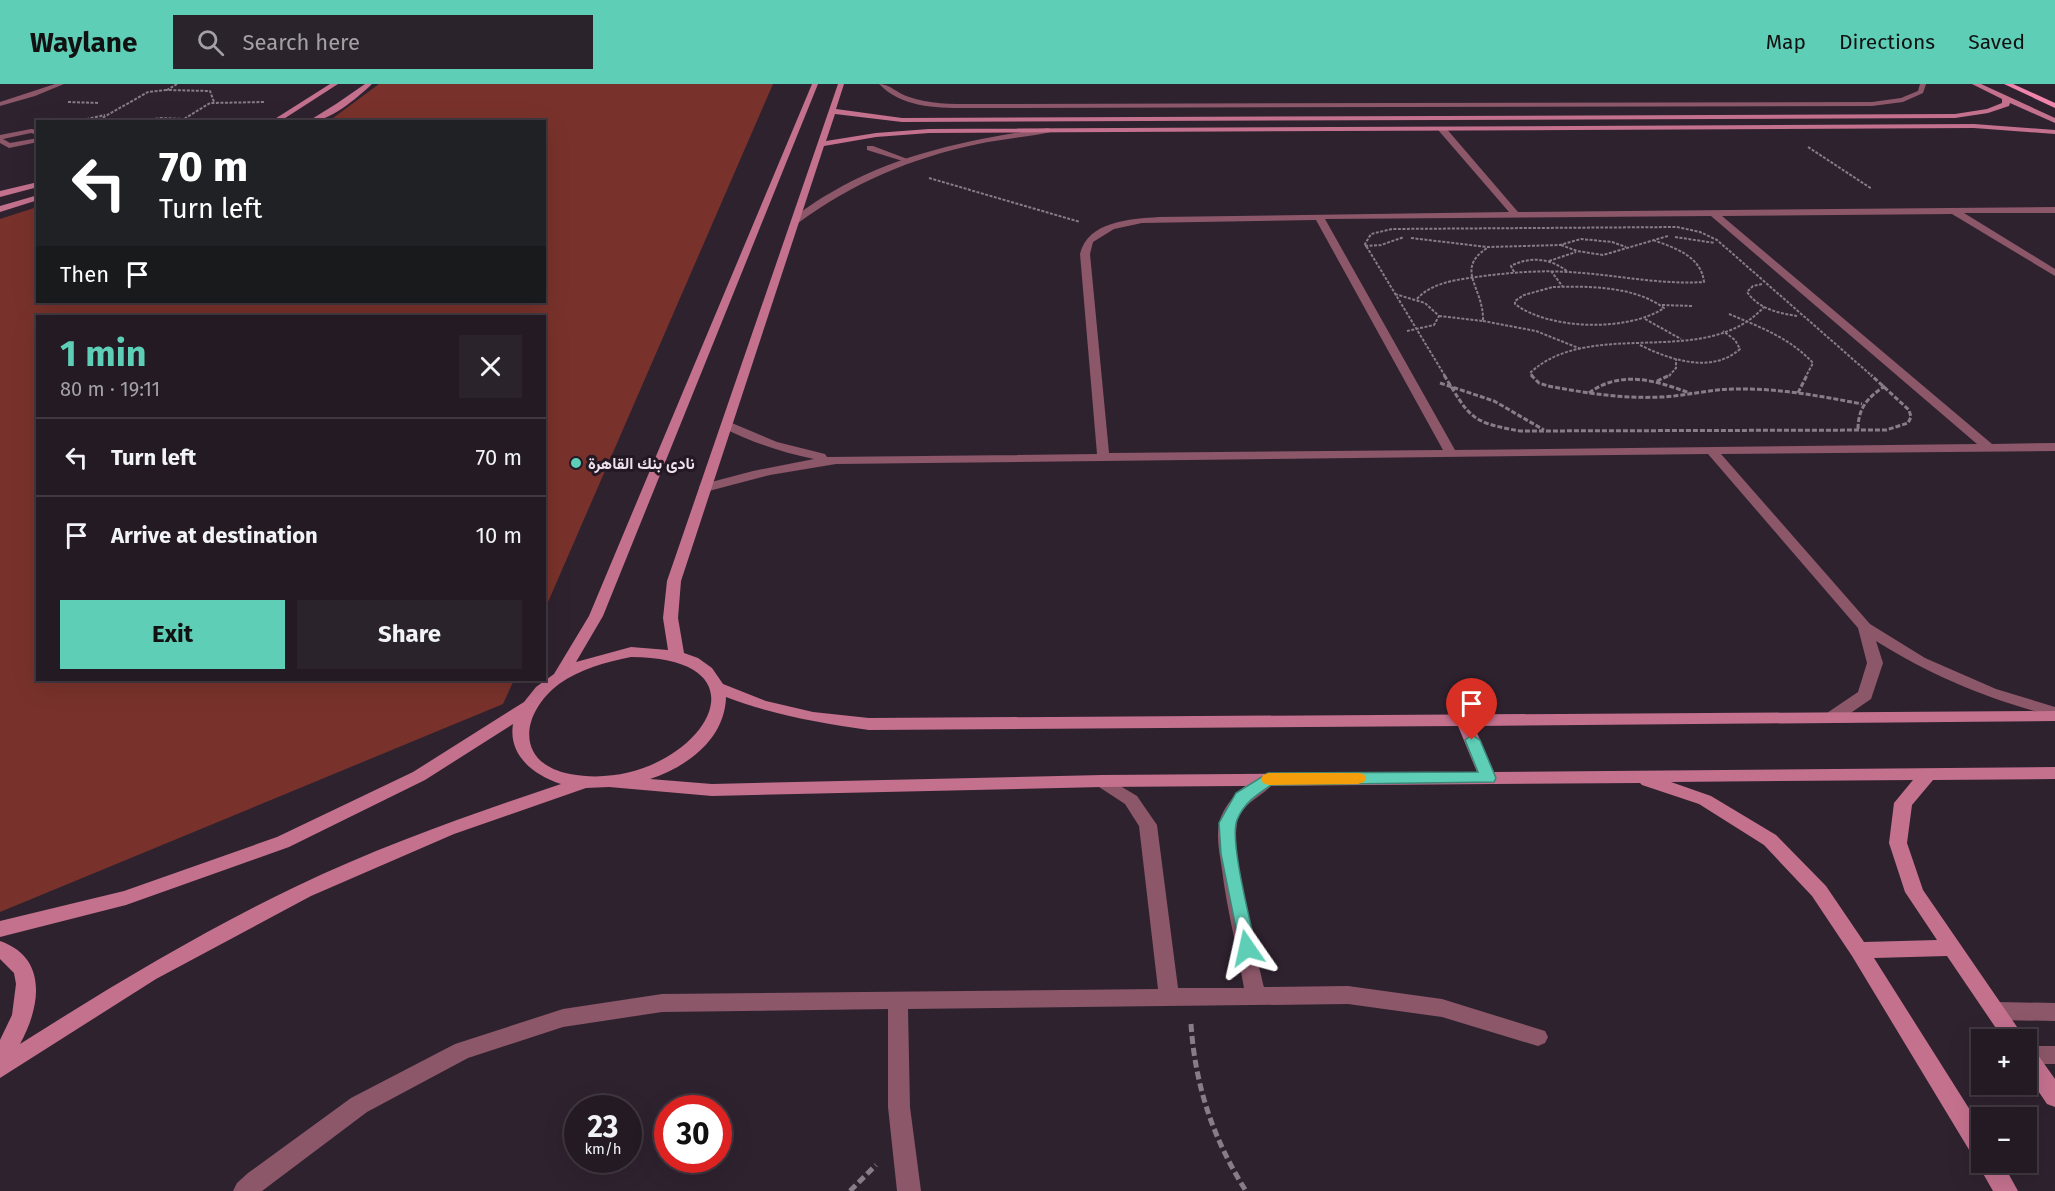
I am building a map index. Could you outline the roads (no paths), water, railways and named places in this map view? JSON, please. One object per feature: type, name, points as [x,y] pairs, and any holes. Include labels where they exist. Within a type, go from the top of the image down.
[{"type":"main road","points":[[2007,84],[2055,106]]},
{"type":"street","points":[[0,104],[26,98],[61,84]]},
{"type":"street","points":[[277,120],[335,84]]},
{"type":"street","points":[[314,120],[339,106],[369,84]]},
{"type":"street","points":[[560,676],[581,645],[596,616],[815,84]]},
{"type":"street","points":[[677,656],[670,631],[669,606],[674,581],[842,84]]},
{"type":"street","points":[[882,84],[890,92],[917,101],[954,106],[1872,104],[1914,96],[1921,92],[1923,84]]},
{"type":"street","points":[[1976,84],[2055,121]]},
{"type":"street","points":[[832,111],[902,120],[1955,116],[1999,108],[2006,104],[2006,99]]},
{"type":"street","points":[[821,144],[911,132],[1049,130],[1985,126],[2055,132]]},
{"type":"street","points":[[1442,129],[1516,215]]},
{"type":"street","points":[[795,221],[822,200],[853,182],[889,166],[964,144],[1049,130]]},
{"type":"street","points":[[0,139],[31,131],[36,132]]},
{"type":"street","points":[[0,139],[9,146],[36,140]]},
{"type":"street","points":[[870,148],[906,160]]},
{"type":"street","points":[[0,194],[36,185]]},
{"type":"street","points":[[0,209],[36,198]]},
{"type":"street","points":[[1103,457],[1085,254],[1090,240],[1106,229],[1133,222],[1165,219],[2055,210]]},
{"type":"street","points":[[1954,211],[2055,273]]},
{"type":"street","points":[[1713,213],[1989,448]]},
{"type":"street","points":[[1319,217],[1451,454]]},
{"type":"street","points":[[727,425],[756,440],[774,446],[836,460]]},
{"type":"street","points":[[705,488],[791,465],[836,460],[2055,447]]},
{"type":"street","points":[[1712,451],[1865,627],[1930,667],[1990,693],[2055,714]]},
{"type":"street","points":[[1830,719],[1864,695],[1875,663],[1865,627]]},
{"type":"street","points":[[611,782],[639,777],[687,753],[705,738],[716,721],[720,704],[718,688],[709,674],[695,663],[677,656],[655,652],[631,652],[606,656],[582,664],[560,676],[542,690],[529,706],[521,723],[520,740],[527,755],[540,769],[560,778],[584,782],[712,790],[1102,781],[2055,773]]},
{"type":"street","points":[[718,688],[762,705],[813,717],[868,724],[1830,719],[2055,714]]},
{"type":"street","points":[[0,929],[126,898],[283,842],[419,776],[529,706]]},
{"type":"street","points":[[1464,722],[1488,778]]},
{"type":"street","points":[[1929,774],[1903,803],[1898,843],[1914,892],[2008,1029]]},
{"type":"street","points":[[1636,777],[1705,800],[1770,840],[1819,891],[1859,950],[1971,1132]]},
{"type":"street","points":[[1256,995],[1229,854],[1227,823],[1241,797],[1268,779]]},
{"type":"street","points":[[1102,781],[1131,800],[1148,825],[1169,997]]},
{"type":"street","points":[[0,1068],[149,973],[304,891],[448,829],[584,782]]},
{"type":"street","points":[[1859,950],[1953,948]]},
{"type":"street","points":[[0,949],[10,953],[23,970],[28,992],[23,1018],[0,1056]]},
{"type":"street","points":[[245,1191],[359,1105],[462,1051],[563,1018],[662,1003],[898,1002],[1348,994],[1442,1008],[1538,1037]]},
{"type":"street","points":[[898,1002],[899,1107],[909,1191]]},
{"type":"street","points":[[1996,1011],[2055,1012]]},
{"type":"street","points":[[2037,1055],[2055,1055]]},
{"type":"street","points":[[2037,1070],[2055,1097]]},
{"type":"street","points":[[1995,1173],[2006,1191]]},
{"type":"place","name":"نادى بنك القاهرة","points":[[576,463]]}]
